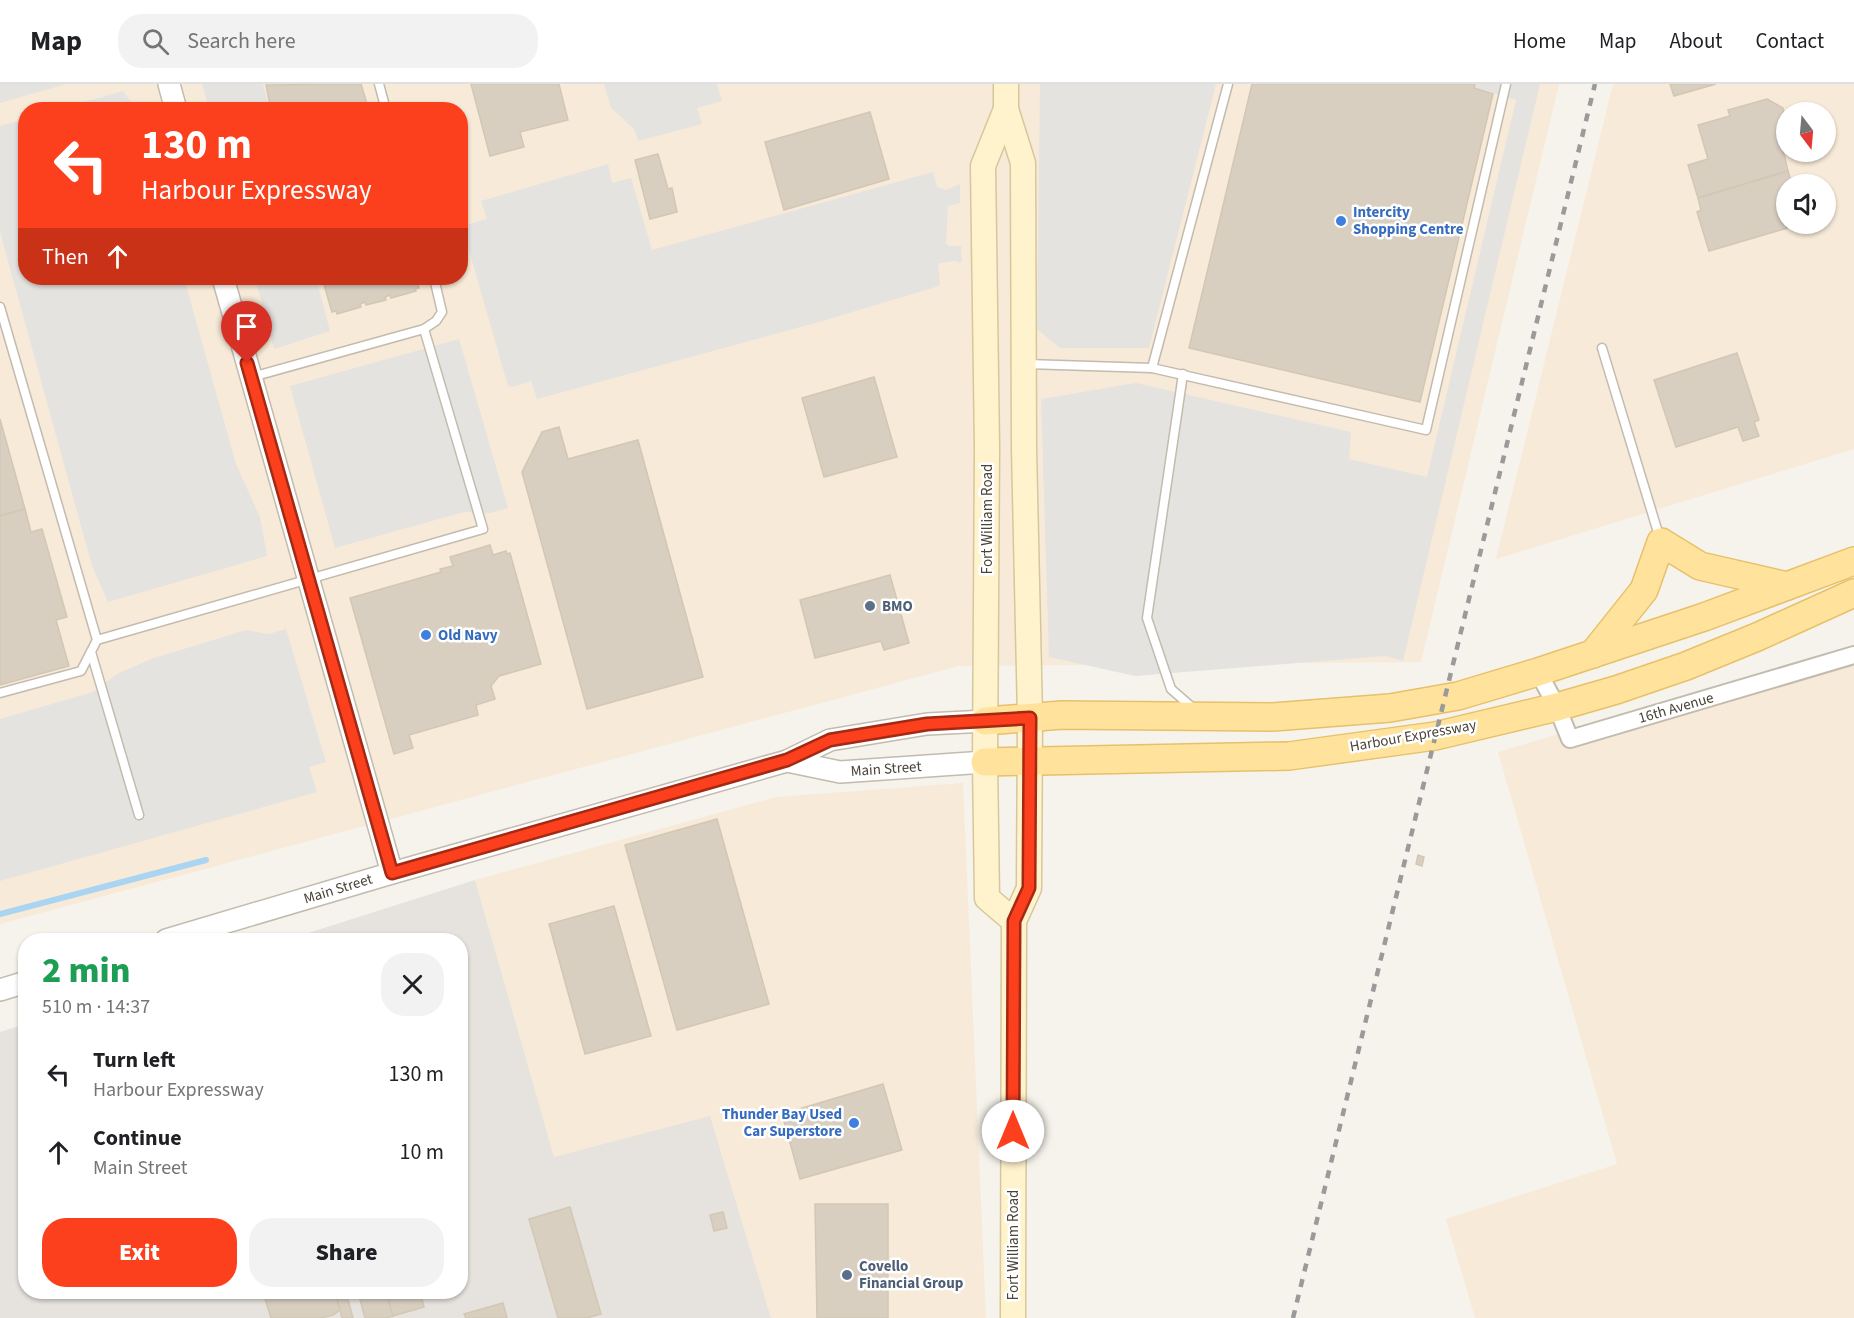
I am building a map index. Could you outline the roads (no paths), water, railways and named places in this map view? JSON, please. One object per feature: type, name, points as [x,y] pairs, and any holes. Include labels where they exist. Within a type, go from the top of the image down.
[{"type":"main road","name":"Fort William Road","points":[[1006,84],[1006,109],[1023,163],[1026,592],[1030,718],[1029,888],[1014,921],[1013,1318]]},
{"type":"main road","name":"Fort William Road","points":[[1006,109],[983,166],[987,448],[987,898],[1014,921]]},
{"type":"main road","points":[[1593,654],[1644,590],[1661,542],[1700,566],[1787,586]]},
{"type":"main road","name":"Harbour Expressway","points":[[986,721],[1062,715],[1273,717],[1390,708],[1458,696],[1704,617],[1854,561]]},
{"type":"main road","name":"Harbour Expressway","points":[[986,762],[1289,756],[1435,736],[1557,707],[1616,690],[1686,666],[1854,593]]},
{"type":"street","points":[[169,84],[174,102]]},
{"type":"street","points":[[225,285],[392,873]]},
{"type":"street","name":"16th Avenue","points":[[1538,672],[1557,707],[1570,739],[1854,655]]},
{"type":"street","name":"Main Street","points":[[190,933],[787,760],[830,740],[927,724],[986,721]]},
{"type":"street","name":"Main Street","points":[[787,760],[840,772],[986,762]]},
{"type":"street","points":[[0,990],[18,984]]},
{"type":"lane","points":[[379,84],[384,102]]},
{"type":"lane","points":[[1152,368],[1228,84]]},
{"type":"lane","points":[[1024,364],[1152,368],[1426,430],[1506,84]]},
{"type":"lane","points":[[251,377],[424,329],[436,321],[442,312],[436,285]]},
{"type":"lane","points":[[0,307],[97,640],[81,670],[0,693]]},
{"type":"lane","points":[[97,640],[483,529],[424,329]]},
{"type":"lane","points":[[1602,348],[1661,542]]},
{"type":"lane","points":[[1183,374],[1147,618],[1171,689],[1202,715]]},
{"type":"lane","points":[[91,652],[139,815]]},
{"type":"waterway","points":[[0,914],[206,860]]},
{"type":"railway","points":[[1293,1318],[1595,84]]},
{"type":"place","name":"Intercity Shopping Centre","points":[[1341,221]]},
{"type":"place","name":"BMO","points":[[870,606]]},
{"type":"place","name":"Old Navy","points":[[426,635]]},
{"type":"place","name":"Thunder Bay Used Car Superstore","points":[[854,1123]]},
{"type":"place","name":"Covello Financial Group","points":[[847,1275]]}]
